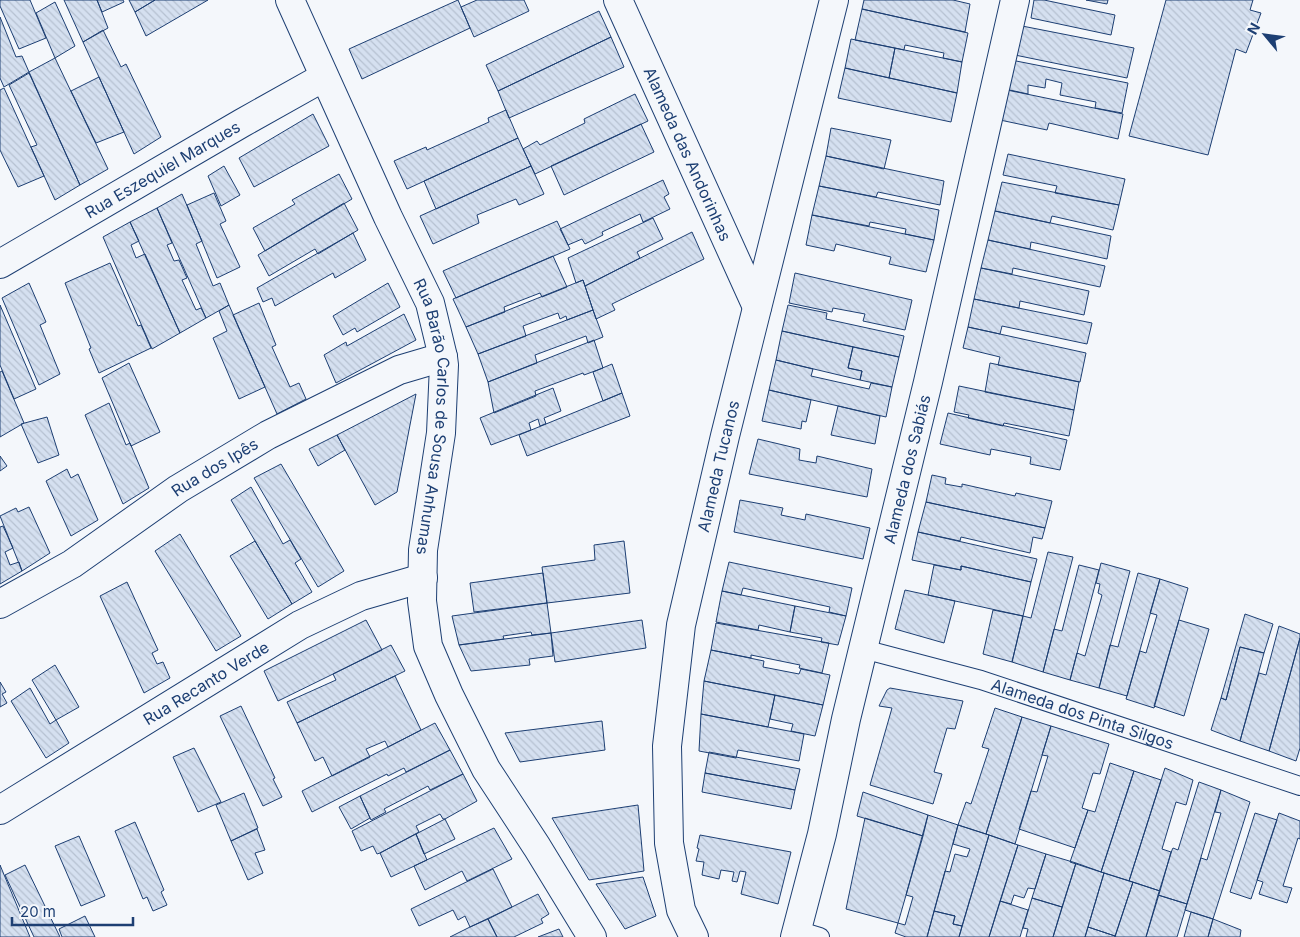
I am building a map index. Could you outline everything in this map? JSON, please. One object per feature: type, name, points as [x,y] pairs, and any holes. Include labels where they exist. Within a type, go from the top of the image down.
[{"type":"street","name":"Rua Barão Carlos de Sousa Anhumas","points":[[290,0],[388,217],[430,303],[443,356],[441,433],[423,550],[422,601],[428,646],[486,769],[538,847],[592,937]]},
{"type":"street","name":"Alameda das Andorinhas","points":[[618,0],[757,307]]},
{"type":"street","name":"Alameda Tucanos","points":[[694,937],[681,910],[669,843],[667,746],[681,625],[725,436],[834,0]]},
{"type":"street","name":"Alameda dos Sabiás","points":[[804,935],[822,834],[846,719],[930,372],[1014,0]]},
{"type":"street","name":"Rua Eszequiel Marques","points":[[0,264],[242,123],[324,78]]},
{"type":"street","name":"Rua dos Ipês","points":[[0,604],[72,564],[178,489],[268,435],[399,370],[443,356]]},
{"type":"street","name":"Rua Recanto Verde","points":[[0,810],[300,624],[361,596],[423,578]]},
{"type":"lane","name":"Alameda dos Pinta Silgos","points":[[863,649],[981,680],[1300,786]]},
{"type":"building","points":[[0,0],[30,0],[46,38],[19,49],[0,6]]},
{"type":"building","points":[[64,0],[97,0],[108,28],[83,42]]},
{"type":"building","points":[[97,0],[123,0],[124,2],[102,12]]},
{"type":"building","points":[[129,0],[155,0],[135,12]]},
{"type":"building","points":[[155,0],[208,0],[146,36],[135,12]]},
{"type":"building","points":[[458,0],[470,28],[362,79],[349,49]]},
{"type":"building","points":[[477,0],[524,0],[529,11],[474,37],[461,7]]},
{"type":"building","points":[[864,0],[953,0],[970,4],[965,32],[862,9]]},
{"type":"building","points":[[1034,0],[1044,0],[1115,15],[1111,35],[1031,18]]},
{"type":"building","points":[[1086,0],[1108,0],[1107,4]]},
{"type":"building","points":[[1166,0],[1253,0],[1250,10],[1261,13],[1246,53],[1236,49],[1208,155],[1129,136]]},
{"type":"building","points":[[55,2],[75,46],[55,58],[36,13]]},
{"type":"building","points":[[862,9],[968,33],[962,62],[943,58],[944,53],[905,45],[904,50],[855,40]]},
{"type":"building","points":[[599,11],[611,37],[498,91],[486,65]]},
{"type":"building","points":[[0,17],[16,57],[22,56],[29,72],[4,87],[0,78]]},
{"type":"building","points":[[1017,25],[1134,48],[1127,78],[1010,54]]},
{"type":"building","points":[[103,30],[121,67],[126,64],[161,137],[134,154],[83,42]]},
{"type":"building","points":[[611,37],[624,67],[509,118],[498,91]]},
{"type":"building","points":[[851,39],[895,48],[889,78],[845,68]]},
{"type":"building","points":[[895,48],[962,62],[957,93],[889,78]]},
{"type":"building","points":[[55,58],[108,169],[80,185],[29,72]]},
{"type":"building","points":[[1011,60],[1128,83],[1122,113],[1095,108],[1096,102],[1060,95],[1062,83],[1046,79],[1045,88],[1028,85],[1028,94],[1005,89]]},
{"type":"building","points":[[845,68],[957,93],[951,122],[838,98]]},
{"type":"building","points":[[29,73],[80,185],[55,200],[31,147],[37,145],[9,85]]},
{"type":"building","points":[[99,77],[124,132],[96,143],[71,91]]},
{"type":"building","points":[[4,88],[44,176],[18,187],[0,150],[0,90]]},
{"type":"building","points":[[1007,90],[1123,114],[1118,139],[1049,123],[1047,130],[1000,120]]},
{"type":"building","points":[[635,94],[648,121],[535,174],[523,149],[537,141],[540,145],[585,123],[584,119]]},
{"type":"building","points":[[506,110],[518,138],[407,189],[394,161],[426,147],[427,150],[489,122],[488,118]]},
{"type":"building","points":[[313,114],[329,146],[254,187],[239,158]]},
{"type":"building","points":[[641,124],[654,152],[564,195],[551,166]]},
{"type":"building","points":[[831,128],[891,140],[884,169],[826,156]]},
{"type":"building","points":[[518,138],[531,166],[436,209],[424,181]]},
{"type":"building","points":[[1008,154],[1125,179],[1119,205],[1055,193],[1057,186],[1003,175]]},
{"type":"building","points":[[826,156],[944,181],[940,205],[878,192],[876,197],[819,186]]},
{"type":"building","points":[[224,166],[240,195],[221,206],[208,176]]},
{"type":"building","points":[[531,166],[544,194],[519,205],[516,199],[477,215],[479,223],[433,244],[420,216]]},
{"type":"building","points":[[339,174],[352,199],[265,251],[253,228],[295,204],[292,200]]},
{"type":"building","points":[[663,180],[669,194],[664,197],[670,209],[643,222],[640,214],[602,232],[603,235],[585,244],[582,239],[568,245],[560,229]]},
{"type":"building","points":[[1002,182],[1119,205],[1113,230],[1052,216],[1050,223],[995,211]]},
{"type":"building","points":[[819,186],[939,210],[934,240],[905,234],[906,229],[870,222],[869,226],[812,215]]},
{"type":"building","points":[[214,193],[226,221],[220,224],[240,267],[217,278],[187,205]]},
{"type":"building","points":[[182,194],[202,241],[196,244],[213,286],[220,283],[229,305],[206,318],[157,208]]},
{"type":"building","points":[[344,203],[358,230],[318,254],[315,249],[269,276],[258,255]]},
{"type":"building","points":[[157,208],[172,243],[167,245],[174,261],[179,260],[187,278],[182,280],[196,310],[201,308],[206,318],[180,333],[130,222]]},
{"type":"building","points":[[995,211],[1111,236],[1107,259],[1031,242],[1030,249],[988,240]]},
{"type":"building","points":[[812,215],[934,240],[926,272],[889,264],[891,257],[836,244],[834,251],[806,245]]},
{"type":"building","points":[[653,218],[663,239],[637,252],[640,258],[585,286],[583,280],[576,283],[568,258]]},
{"type":"building","points":[[557,221],[570,249],[456,298],[443,271]]},
{"type":"building","points":[[130,222],[139,241],[131,245],[136,258],[145,254],[180,333],[152,349],[103,237]]},
{"type":"building","points":[[692,232],[704,259],[612,304],[615,310],[596,319],[585,286]]},
{"type":"building","points":[[353,233],[366,260],[335,278],[333,273],[275,306],[272,298],[263,302],[257,288]]},
{"type":"building","points":[[988,240],[1105,266],[1100,287],[1013,268],[1012,274],[981,268]]},
{"type":"building","points":[[553,256],[567,287],[542,297],[540,293],[504,307],[505,312],[466,327],[453,299]]},
{"type":"building","points":[[110,263],[138,326],[141,325],[151,348],[99,373],[65,283]]},
{"type":"building","points":[[981,268],[1089,291],[1084,315],[1020,301],[1019,308],[974,299]]},
{"type":"building","points":[[795,273],[912,300],[905,330],[863,321],[865,314],[833,308],[832,312],[789,303]]},
{"type":"building","points":[[583,280],[593,310],[567,320],[566,316],[560,319],[558,313],[523,326],[526,336],[478,354],[466,327]]},
{"type":"building","points":[[29,283],[46,322],[40,325],[60,374],[39,385],[2,298]]},
{"type":"building","points":[[388,283],[400,307],[357,332],[355,328],[343,335],[333,316]]},
{"type":"building","points":[[974,299],[1092,323],[1087,344],[1002,326],[1000,334],[968,327]]},
{"type":"building","points":[[259,303],[276,345],[272,347],[290,387],[299,383],[306,399],[277,414],[233,315]]},
{"type":"building","points":[[0,305],[36,389],[14,399],[0,365]]},
{"type":"building","points":[[229,305],[265,387],[239,399],[213,338],[227,331],[219,311]]},
{"type":"building","points":[[788,305],[827,313],[826,319],[904,336],[899,357],[782,331]]},
{"type":"building","points":[[593,310],[603,337],[588,343],[586,336],[535,355],[537,363],[488,382],[478,354]]},
{"type":"building","points":[[404,314],[416,340],[336,383],[324,355],[346,342],[347,346]]},
{"type":"building","points":[[968,327],[1086,353],[1080,382],[998,365],[1000,357],[963,348]]},
{"type":"building","points":[[782,331],[853,347],[848,368],[862,371],[860,380],[776,360]]},
{"type":"building","points":[[594,340],[603,368],[584,375],[583,373],[535,391],[536,396],[494,413],[488,382]]},
{"type":"building","points":[[853,347],[899,357],[892,387],[860,380],[862,371],[848,368]]},
{"type":"building","points":[[776,360],[813,369],[811,376],[869,389],[871,383],[892,387],[886,417],[769,390]]},
{"type":"building","points":[[129,363],[160,432],[131,446],[102,378]]},
{"type":"building","points":[[990,363],[1079,382],[1074,410],[985,392]]},
{"type":"building","points":[[612,364],[622,393],[603,401],[593,372]]},
{"type":"building","points":[[2,371],[24,423],[0,437],[0,372]]},
{"type":"building","points":[[959,386],[1074,410],[1069,436],[1004,423],[1003,426],[968,418],[969,415],[954,412]]},
{"type":"building","points":[[553,388],[561,411],[544,418],[546,424],[540,426],[538,419],[529,423],[531,430],[491,445],[480,418]]},
{"type":"building","points":[[769,390],[811,400],[806,422],[802,421],[801,429],[762,421]]},
{"type":"building","points":[[622,393],[630,416],[527,456],[519,435]]},
{"type":"building","points":[[416,394],[397,492],[375,505],[337,435]]},
{"type":"building","points":[[109,403],[126,445],[130,443],[149,488],[123,504],[85,415]]},
{"type":"building","points":[[838,406],[880,416],[875,444],[831,435]]},
{"type":"building","points":[[948,413],[1067,440],[1060,470],[1030,464],[1031,457],[991,449],[990,455],[940,444]]},
{"type":"building","points":[[47,417],[59,455],[38,463],[21,424]]},
{"type":"building","points":[[337,435],[345,450],[318,466],[309,449]]},
{"type":"building","points":[[758,439],[800,449],[799,460],[816,463],[817,456],[872,469],[867,497],[749,474]]},
{"type":"building","points":[[0,456],[7,466],[0,471]]},
{"type":"building","points":[[281,464],[344,571],[318,587],[254,478]]},
{"type":"building","points":[[67,469],[71,478],[78,474],[98,520],[71,536],[46,481]]},
{"type":"building","points":[[932,475],[946,478],[945,484],[962,487],[962,484],[1015,496],[1016,493],[1052,501],[1045,528],[926,502]]},
{"type":"building","points":[[251,487],[283,544],[290,540],[301,559],[295,563],[312,592],[292,604],[231,500]]},
{"type":"building","points":[[740,500],[783,508],[781,515],[805,520],[806,514],[870,528],[863,559],[734,532]]},
{"type":"building","points":[[926,502],[1045,528],[1042,539],[1033,537],[1030,553],[961,537],[960,541],[918,532]]},
{"type":"building","points":[[29,507],[50,553],[22,571],[0,516],[16,508],[18,512]]},
{"type":"building","points":[[3,526],[13,548],[5,552],[10,565],[19,562],[22,571],[0,584],[0,527]]},
{"type":"building","points":[[918,532],[1037,559],[1031,582],[961,566],[961,570],[912,560]]},
{"type":"building","points":[[180,534],[241,636],[216,651],[155,551]]},
{"type":"building","points":[[255,541],[292,604],[268,619],[230,556]]},
{"type":"building","points":[[624,541],[630,593],[547,603],[542,567],[595,560],[594,545]]},
{"type":"building","points":[[1048,552],[1073,557],[1043,672],[1012,662],[1023,616],[1031,618]]},
{"type":"building","points":[[729,562],[852,588],[846,616],[829,612],[830,607],[743,588],[741,595],[722,591]]},
{"type":"building","points":[[1101,563],[1130,571],[1099,688],[1070,680],[1077,653],[1085,656],[1102,595],[1098,593],[1100,584],[1096,583]]},
{"type":"building","points":[[934,565],[961,570],[961,566],[1031,582],[1023,616],[928,595]]},
{"type":"building","points":[[1079,565],[1099,570],[1070,680],[1043,672],[1054,629],[1062,631]]},
{"type":"building","points":[[543,573],[547,603],[474,612],[470,583]]},
{"type":"building","points":[[1138,573],[1160,579],[1127,696],[1099,688],[1110,645],[1118,647]]},
{"type":"building","points":[[1160,579],[1188,588],[1154,708],[1126,699],[1140,651],[1146,653],[1157,615],[1150,613]]},
{"type":"building","points":[[127,582],[158,650],[152,653],[157,664],[163,662],[170,678],[144,693],[100,596]]},
{"type":"building","points":[[905,590],[955,601],[944,643],[895,629]]},
{"type":"building","points":[[722,591],[795,606],[790,632],[759,625],[758,630],[716,622]]},
{"type":"building","points":[[547,603],[551,633],[532,635],[531,632],[503,636],[504,639],[459,645],[452,616]]},
{"type":"building","points":[[795,606],[846,616],[838,645],[821,642],[822,638],[790,632]]},
{"type":"building","points":[[993,610],[1023,616],[1012,662],[983,654]]},
{"type":"building","points":[[1245,614],[1273,624],[1264,653],[1240,647],[1226,700],[1221,698]]},
{"type":"building","points":[[366,620],[382,650],[278,701],[264,671]]},
{"type":"building","points":[[642,620],[646,648],[555,662],[551,633]]},
{"type":"building","points":[[1179,620],[1209,629],[1184,716],[1154,706]]},
{"type":"building","points":[[716,623],[829,643],[822,673],[799,668],[800,665],[751,655],[751,658],[711,650]]},
{"type":"building","points":[[1279,626],[1300,634],[1300,638],[1269,751],[1240,741],[1259,673],[1266,675]]},
{"type":"building","points":[[551,633],[553,656],[529,659],[530,665],[471,671],[459,645]]},
{"type":"building","points":[[1300,638],[1300,748],[1296,761],[1269,751]]},
{"type":"building","points":[[391,645],[405,671],[297,723],[287,702],[336,680],[333,674]]},
{"type":"building","points":[[1240,647],[1264,653],[1240,741],[1211,730],[1221,698],[1226,700]]},
{"type":"building","points":[[711,650],[764,661],[763,667],[799,674],[801,669],[830,675],[823,705],[704,681]]},
{"type":"building","points":[[55,665],[79,707],[56,720],[32,680]]},
{"type":"building","points":[[395,676],[421,730],[388,747],[385,741],[366,749],[370,757],[332,776],[323,757],[315,761],[297,723]]},
{"type":"building","points":[[704,681],[775,695],[768,727],[701,714]]},
{"type":"building","points":[[0,682],[6,692],[2,694],[7,703],[0,707]]},
{"type":"building","points":[[30,688],[50,724],[56,720],[69,743],[46,758],[11,701]]},
{"type":"building","points":[[890,688],[963,701],[955,729],[947,728],[934,772],[942,774],[933,804],[870,785],[892,708],[879,706],[887,690]]},
{"type":"building","points":[[775,695],[823,705],[815,736],[791,731],[793,724],[770,719]]},
{"type":"building","points":[[241,706],[282,797],[263,806],[220,716]]},
{"type":"building","points":[[995,708],[1022,717],[986,834],[958,825],[966,802],[971,804],[989,749],[982,747]]},
{"type":"building","points":[[701,714],[804,734],[799,761],[738,750],[736,758],[699,751]]},
{"type":"building","points":[[1022,717],[1051,726],[1015,844],[986,834]]},
{"type":"building","points":[[602,721],[605,750],[520,762],[505,733]]},
{"type":"building","points":[[435,723],[450,750],[406,772],[404,768],[388,776],[387,774],[312,812],[302,791]]},
{"type":"building","points":[[1051,726],[1109,744],[1100,774],[1093,773],[1082,808],[1088,810],[1075,848],[1019,829],[1031,791],[1037,792],[1048,756],[1042,755]]},
{"type":"building","points":[[194,748],[221,802],[198,812],[173,757]]},
{"type":"building","points":[[450,750],[463,774],[430,790],[428,786],[384,809],[386,812],[371,820],[360,796]]},
{"type":"building","points":[[709,752],[800,769],[795,790],[705,773]]},
{"type":"building","points":[[1110,763],[1134,771],[1101,872],[1070,862],[1088,810],[1095,812]]},
{"type":"building","points":[[1165,768],[1193,780],[1186,805],[1176,802],[1162,849],[1171,852],[1160,891],[1129,881]]},
{"type":"building","points":[[1134,771],[1161,780],[1129,881],[1101,872]]},
{"type":"building","points":[[705,773],[795,790],[791,809],[702,792]]},
{"type":"building","points":[[463,774],[477,801],[445,819],[440,814],[416,826],[419,832],[380,853],[377,854],[373,846],[361,851],[352,831]]},
{"type":"building","points":[[1199,782],[1221,790],[1187,904],[1158,895],[1172,850],[1173,848],[1178,850]]},
{"type":"building","points":[[1221,790],[1250,802],[1213,919],[1185,910],[1201,858],[1207,860],[1221,813],[1215,812]]},
{"type":"building","points":[[863,792],[928,815],[923,836],[857,816]]},
{"type":"building","points":[[244,793],[258,828],[231,841],[216,805]]},
{"type":"building","points":[[360,796],[370,818],[351,829],[339,807]]},
{"type":"building","points":[[638,805],[644,871],[589,880],[552,818]]},
{"type":"building","points":[[1255,813],[1277,820],[1251,899],[1230,892]]},
{"type":"building","points":[[1279,813],[1300,821],[1300,839],[1298,838],[1283,886],[1292,888],[1287,903],[1259,894],[1263,882],[1257,880]]},
{"type":"building","points":[[928,815],[958,825],[927,937],[906,937],[895,933],[898,923],[905,925],[913,897],[906,895]]},
{"type":"building","points":[[865,818],[923,836],[898,923],[846,909]]},
{"type":"building","points":[[445,819],[455,839],[424,854],[416,834]]},
{"type":"building","points":[[135,822],[164,890],[161,892],[167,905],[153,911],[147,897],[143,899],[115,831]]},
{"type":"building","points":[[958,825],[989,835],[962,926],[953,924],[955,916],[934,911],[945,871],[950,872],[955,854],[967,857],[970,849],[953,844]]},
{"type":"building","points":[[494,828],[512,859],[467,881],[462,871],[425,890],[414,866]]},
{"type":"building","points":[[257,829],[265,850],[255,853],[263,873],[248,880],[231,841]]},
{"type":"building","points":[[416,834],[427,860],[391,877],[380,853]]},
{"type":"building","points":[[700,835],[791,852],[778,904],[741,894],[746,872],[740,871],[737,882],[732,881],[734,872],[721,870],[719,879],[702,875],[704,862],[696,861]]},
{"type":"building","points":[[989,835],[1018,845],[989,937],[959,937]]},
{"type":"building","points":[[79,836],[105,896],[81,906],[55,846]]},
{"type":"building","points":[[1018,845],[1046,854],[1035,889],[1028,888],[1024,898],[1014,895],[1011,904],[1000,901]]},
{"type":"building","points":[[1046,854],[1076,863],[1062,907],[1032,898]]},
{"type":"building","points":[[1076,863],[1104,873],[1085,937],[1053,937]]},
{"type":"building","points":[[0,865],[30,937],[0,937]]},
{"type":"building","points":[[25,865],[60,937],[34,937],[5,875]]},
{"type":"building","points":[[493,869],[512,907],[470,927],[465,916],[458,920],[453,910],[419,926],[411,909]]},
{"type":"building","points":[[1104,873],[1133,882],[1115,936],[1088,927]]},
{"type":"building","points":[[643,877],[656,916],[625,929],[596,884]]},
{"type":"building","points":[[1133,882],[1160,891],[1146,937],[1115,937]]},
{"type":"building","points":[[538,894],[549,914],[541,919],[543,923],[514,937],[497,937],[488,919]]},
{"type":"building","points":[[1158,895],[1187,904],[1177,937],[1146,937]]},
{"type":"building","points":[[1032,898],[1062,907],[1053,937],[1026,937],[1028,929],[1023,928]]},
{"type":"building","points":[[1000,901],[1028,910],[1020,937],[989,937]]},
{"type":"building","points":[[934,911],[955,916],[953,924],[962,926],[959,937],[927,937]]},
{"type":"building","points":[[1191,912],[1213,919],[1208,937],[1184,937]]},
{"type":"building","points":[[85,916],[95,937],[62,937],[59,929]]},
{"type":"building","points":[[488,919],[497,937],[450,937],[470,927]]},
{"type":"building","points":[[1213,919],[1241,930],[1240,937],[1208,937]]},
{"type":"building","points":[[1088,927],[1115,936],[1115,937],[1085,937]]},
{"type":"building","points":[[559,929],[563,937],[538,937]]}]
